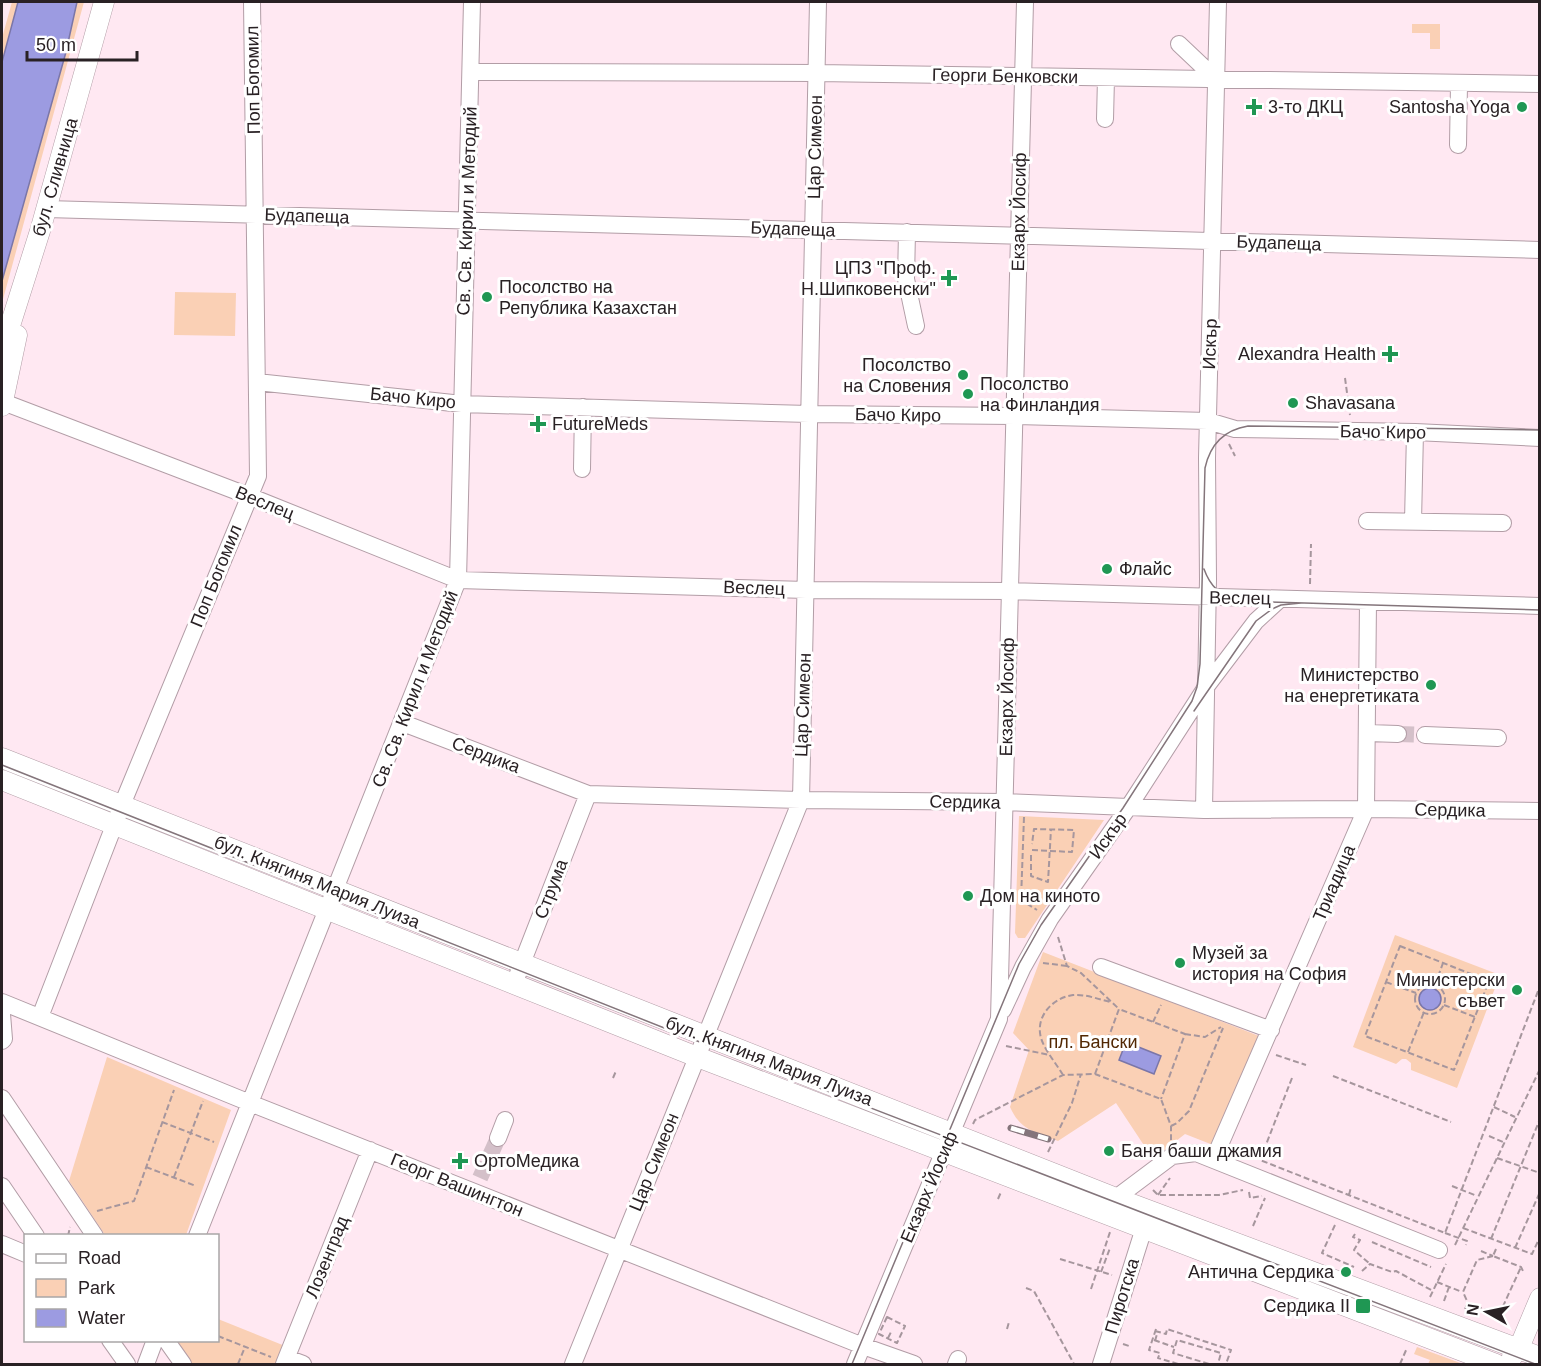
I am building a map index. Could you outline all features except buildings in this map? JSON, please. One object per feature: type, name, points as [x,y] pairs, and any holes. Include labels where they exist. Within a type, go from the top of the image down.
[{"type":"main road","name":"бул. Сливница","points":[[2,351],[40,231],[104,2]]},
{"type":"main road","points":[[2,404],[40,231]]},
{"type":"main road","name":"бул. Княгиня Мария Луиза","points":[[2,758],[704,1035],[962,1132],[1116,1198],[1520,1356],[1539,1357]]},
{"type":"main road","name":"бул. Княгиня Мария Луиза","points":[[2,780],[696,1056],[1496,1365]]},
{"type":"main road","points":[[1508,1365],[1520,1356],[1539,1298]]},
{"type":"street","name":"Поп Богомил","points":[[40,1017],[122,805],[258,476],[252,2]]},
{"type":"street","name":"Св. Св. Кирил и Методий","points":[[198,1234],[458,580],[472,2]]},
{"type":"street","name":"Цар Симеон","points":[[573,1365],[704,1035],[801,800],[818,2]]},
{"type":"street","name":"Екзарх Йосиф","points":[[855,1365],[944,1151],[962,1132],[999,1019],[1025,2]]},
{"type":"street","name":"Искър","points":[[1204,810],[1208,598],[1208,421],[1218,2]]},
{"type":"street","points":[[1179,44],[1216,79]]},
{"type":"street","name":"Георги Бенковски","points":[[471,72],[817,73],[1539,84]]},
{"type":"street","points":[[1105,119],[1106,78]]},
{"type":"street","points":[[1458,146],[1459,84]]},
{"type":"street","name":"Будапеща","points":[[46,209],[1539,250]]},
{"type":"street","points":[[908,232],[906,279],[916,326]]},
{"type":"street","name":"Бачо Киро","points":[[257,382],[462,404],[809,414],[1208,421],[1235,429],[1414,432],[1539,438]]},
{"type":"street","name":"Веслец","points":[[2,404],[249,496],[458,580],[806,590],[1010,591],[1539,606]]},
{"type":"street","points":[[582,469],[583,407]]},
{"type":"street","points":[[1413,522],[1414,432]]},
{"type":"street","points":[[1367,521],[1503,524]]},
{"type":"street","name":"Искър","points":[[999,1019],[1023,967],[1050,919],[1128,808],[1206,687],[1256,621],[1280,599]]},
{"type":"street","name":"Триадица","points":[[1216,1153],[1366,808],[1368,602]]},
{"type":"street","name":"Сердика","points":[[402,723],[588,794],[801,800],[1005,802],[1204,810],[1366,808],[1539,811]]},
{"type":"street","points":[[1368,733],[1398,734]]},
{"type":"street","points":[[1425,735],[1498,738]]},
{"type":"street","name":"Струма","points":[[514,984],[588,794]]},
{"type":"street","points":[[1101,967],[1271,1030]]},
{"type":"street","name":"Георг Вашингтон","points":[[2,1002],[369,1150],[477,1185],[619,1249],[914,1365]]},
{"type":"street","points":[[2,1014],[4,1040],[2,1041]]},
{"type":"street","points":[[2,1098],[94,1234]]},
{"type":"street","points":[[498,1138],[505,1120]]},
{"type":"street","name":"Лозенград","points":[[285,1362],[369,1150]]},
{"type":"street","points":[[1116,1198],[1172,1156],[1216,1153],[1447,1248]]},
{"type":"street","points":[[2,1186],[35,1234]]},
{"type":"street","name":"Пиротска","points":[[1101,1365],[1144,1228]]},
{"type":"street","points":[[2,1244],[24,1253]]},
{"type":"street","points":[[111,1342],[128,1365]]},
{"type":"street","points":[[146,1365],[155,1342]]},
{"type":"street","points":[[167,1342],[183,1365]]},
{"type":"street","points":[[285,1362],[303,1365]]},
{"type":"path","points":[[1345,378],[1350,418]]},
{"type":"path","points":[[1230,445],[1235,456]]},
{"type":"path","points":[[1310,592],[1311,544]]},
{"type":"path","points":[[1025,803],[1021,900],[1053,922],[1067,966]]},
{"type":"path","points":[[1032,850],[1050,851],[1072,852],[1074,830],[1052,829],[1034,829],[1031,855],[1031,876],[1048,882],[1050,851],[1052,829]]},
{"type":"path","points":[[1023,843],[1032,844]]},
{"type":"path","points":[[1023,854],[1031,855]]},
{"type":"path","points":[[1400,946],[1443,963],[1489,981],[1454,1071],[1365,1036],[1400,946]]},
{"type":"path","points":[[1035,962],[1067,966],[1081,973],[1119,1009],[1185,1034],[1205,1037],[1217,1031],[1225,1022],[1189,1111],[1177,1123],[1170,1126]]},
{"type":"path","points":[[1435,985],[1443,963]]},
{"type":"path","points":[[1386,982],[1416,993]]},
{"type":"path","points":[[1435,985],[1445,995],[1444,1005],[1434,1014],[1424,1012],[1416,1003],[1416,993],[1422,986],[1435,985]]},
{"type":"path","points":[[1445,1233],[1539,986]]},
{"type":"path","points":[[1063,1075],[1041,1037],[1040,1028],[1044,1011],[1058,1000],[1073,996],[1110,1002]]},
{"type":"path","points":[[1153,1022],[1164,999]]},
{"type":"path","points":[[1444,1005],[1475,1017]]},
{"type":"path","points":[[1095,1074],[1119,1009]]},
{"type":"path","points":[[1408,1053],[1424,1012]]},
{"type":"path","points":[[1171,1132],[1161,1099],[1185,1034]]},
{"type":"path","points":[[1006,1046],[1050,1055]]},
{"type":"path","points":[[1259,1056],[1306,1065]]},
{"type":"path","points":[[1447,1248],[1458,1238],[1539,1069]]},
{"type":"path","points":[[613,1078],[616,1071]]},
{"type":"path","points":[[1047,1154],[1072,1103],[1081,1074]]},
{"type":"path","points":[[962,1132],[975,1120],[1063,1075],[1095,1074],[1161,1099]]},
{"type":"path","points":[[1333,1076],[1451,1122]]},
{"type":"path","points":[[1292,1078],[1260,1160],[1458,1238],[1467,1242],[1466,1245]]},
{"type":"path","points":[[109,1208],[134,1201],[176,1084]]},
{"type":"path","points":[[174,1177],[204,1097]]},
{"type":"path","points":[[1494,1107],[1516,1118]]},
{"type":"path","points":[[1491,1239],[1539,1119]]},
{"type":"path","points":[[162,1122],[214,1142]]},
{"type":"path","points":[[1489,1137],[1504,1142]]},
{"type":"path","points":[[1497,1158],[1539,1173]]},
{"type":"path","points":[[146,1167],[196,1186]]},
{"type":"path","points":[[1158,1196],[1173,1172]]},
{"type":"path","points":[[1452,1186],[1478,1196]]},
{"type":"path","points":[[1345,1204],[1351,1187]]},
{"type":"path","points":[[1158,1196],[1219,1195],[1248,1189]]},
{"type":"path","points":[[1153,1190],[1158,1196]]},
{"type":"path","points":[[998,1199],[1001,1192]]},
{"type":"path","points":[[1515,1248],[1539,1192]]},
{"type":"path","points":[[1253,1226],[1267,1196]]},
{"type":"path","points":[[1335,1226],[1322,1253],[1363,1272],[1370,1264]]},
{"type":"path","points":[[65,1227],[68,1232]]},
{"type":"path","points":[[1463,1228],[1532,1254],[1539,1237]]},
{"type":"path","points":[[1090,1289],[1110,1232]]},
{"type":"path","points":[[1355,1234],[1353,1237],[1360,1240],[1354,1250],[1370,1264],[1392,1272],[1396,1271],[1433,1291]]},
{"type":"path","points":[[1101,1272],[1110,1248]]},
{"type":"path","points":[[1493,1256],[1496,1249]]},
{"type":"path","points":[[1481,1251],[1521,1267],[1523,1272]]},
{"type":"path","points":[[1463,1292],[1477,1260],[1493,1256]]},
{"type":"path","points":[[1060,1259],[1127,1280]]},
{"type":"path","points":[[1095,1263],[1095,1270]]},
{"type":"path","points":[[1430,1298],[1444,1267]]},
{"type":"path","points":[[1500,1324],[1499,1315],[1521,1267]]},
{"type":"path","points":[[1437,1282],[1463,1292],[1468,1303],[1499,1315]]},
{"type":"path","points":[[1444,1301],[1449,1287]]},
{"type":"path","points":[[1026,1288],[1034,1291],[1074,1365]]},
{"type":"path","points":[[1465,1309],[1468,1303]]},
{"type":"path","points":[[887,1317],[905,1326],[897,1343],[879,1334],[887,1317]]},
{"type":"path","points":[[1007,1329],[1009,1322]]},
{"type":"path","points":[[1156,1331],[1166,1334],[1167,1329],[1231,1350],[1225,1364],[1218,1363],[1221,1353],[1177,1340],[1173,1353],[1209,1365]]},
{"type":"path","points":[[889,1336],[892,1330]]},
{"type":"path","points":[[1156,1331],[1154,1340],[1175,1347]]},
{"type":"path","points":[[1156,1331],[1149,1350],[1160,1353],[1158,1358],[1178,1365]]},
{"type":"path","points":[[219,1336],[285,1362]]},
{"type":"path","points":[[1121,1344],[1129,1346]]},
{"type":"path","points":[[238,1365],[245,1347]]},
{"type":"path","points":[[1400,1365],[1407,1348]]},
{"type":"green space","points":[[12,2],[18,2],[2,62],[2,38]]},
{"type":"green space","points":[[77,2],[84,2],[2,303],[2,281],[66,52]]},
{"type":"green space","points":[[1412,24],[1440,24],[1440,49],[1430,49],[1430,33],[1412,33]]},
{"type":"green space","points":[[175,292],[236,293],[235,336],[174,335]]},
{"type":"green space","points":[[1019,816],[1104,820],[1025,938],[1018,938],[1015,933]]},
{"type":"green space","points":[[1395,935],[1500,975],[1457,1088],[1411,1070],[1411,1063],[1406,1059],[1396,1064],[1353,1047]]},
{"type":"green space","name":"пл. Бански","points":[[1043,952],[1259,1036],[1213,1145],[1185,1134],[1153,1159],[1116,1103],[1058,1141],[1029,1129],[1018,1121],[1010,1107],[1029,1050],[1013,1033]]},
{"type":"green space","points":[[107,1057],[231,1110],[186,1234],[104,1234],[69,1181]]},
{"type":"green space","points":[[219,1319],[285,1346],[278,1364],[191,1364],[175,1342],[219,1342]]},
{"type":"green space","points":[[1417,1347],[1463,1364],[1428,1364],[1430,1360],[1414,1354]]},
{"type":"water","points":[[18,2],[77,2],[66,52],[2,281],[2,62]]},
{"type":"water","points":[[1430,988],[1438,991],[1441,999],[1438,1007],[1430,1010],[1422,1007],[1419,999],[1422,991]]},
{"type":"water","points":[[1126,1042],[1161,1056],[1154,1074],[1119,1060]]},
{"type":"tunnel","points":[[1398,734],[1425,735]]},
{"type":"tunnel","points":[[480,1178],[498,1138]]},
{"type":"tram line","points":[[852,1364],[1019,964],[1041,925],[1123,808],[1192,701],[1197,687],[1200,664],[1205,468],[1214,446],[1225,435],[1248,426],[1540,430]]},
{"type":"tram line","points":[[1204,569],[1216,589],[1237,601],[1540,610]]},
{"type":"tram line","points":[[1194,711],[1256,621],[1281,605],[1301,603]]},
{"type":"tram line","points":[[2,765],[692,1039],[1535,1364]]},
{"type":"railway","points":[[1011,1128],[1048,1139]]},
{"type":"place","name":"3-то ДКЦ","points":[[1254,107]]},
{"type":"place","name":"Santosha Yoga","points":[[1522,107]]},
{"type":"place","name":"ЦПЗ \"Проф. Н.Шипковенски\"","points":[[949,278]]},
{"type":"place","name":"Посолство на Република Казахстан","points":[[487,297]]},
{"type":"place","name":"Alexandra Health","points":[[1390,354]]},
{"type":"place","name":"Посолство на Словения","points":[[963,375]]},
{"type":"place","name":"Посолство на Финландия","points":[[968,394]]},
{"type":"place","name":"Shavasana","points":[[1293,403]]},
{"type":"place","name":"FutureMeds","points":[[538,424]]},
{"type":"place","name":"Флайс","points":[[1107,569]]},
{"type":"place","name":"Министерство на енергетиката","points":[[1431,685]]},
{"type":"place","name":"Дом на киното","points":[[968,896]]},
{"type":"place","name":"Музей за история на София","points":[[1180,963]]},
{"type":"place","name":"Министерски съвет","points":[[1517,990]]},
{"type":"place","name":"Баня баши джамия","points":[[1109,1151]]},
{"type":"place","name":"ОртоМедика","points":[[460,1161]]},
{"type":"place","name":"Антична Сердика","points":[[1346,1272]]},
{"type":"place","name":"Сердика II","points":[[1363,1306]]}]
